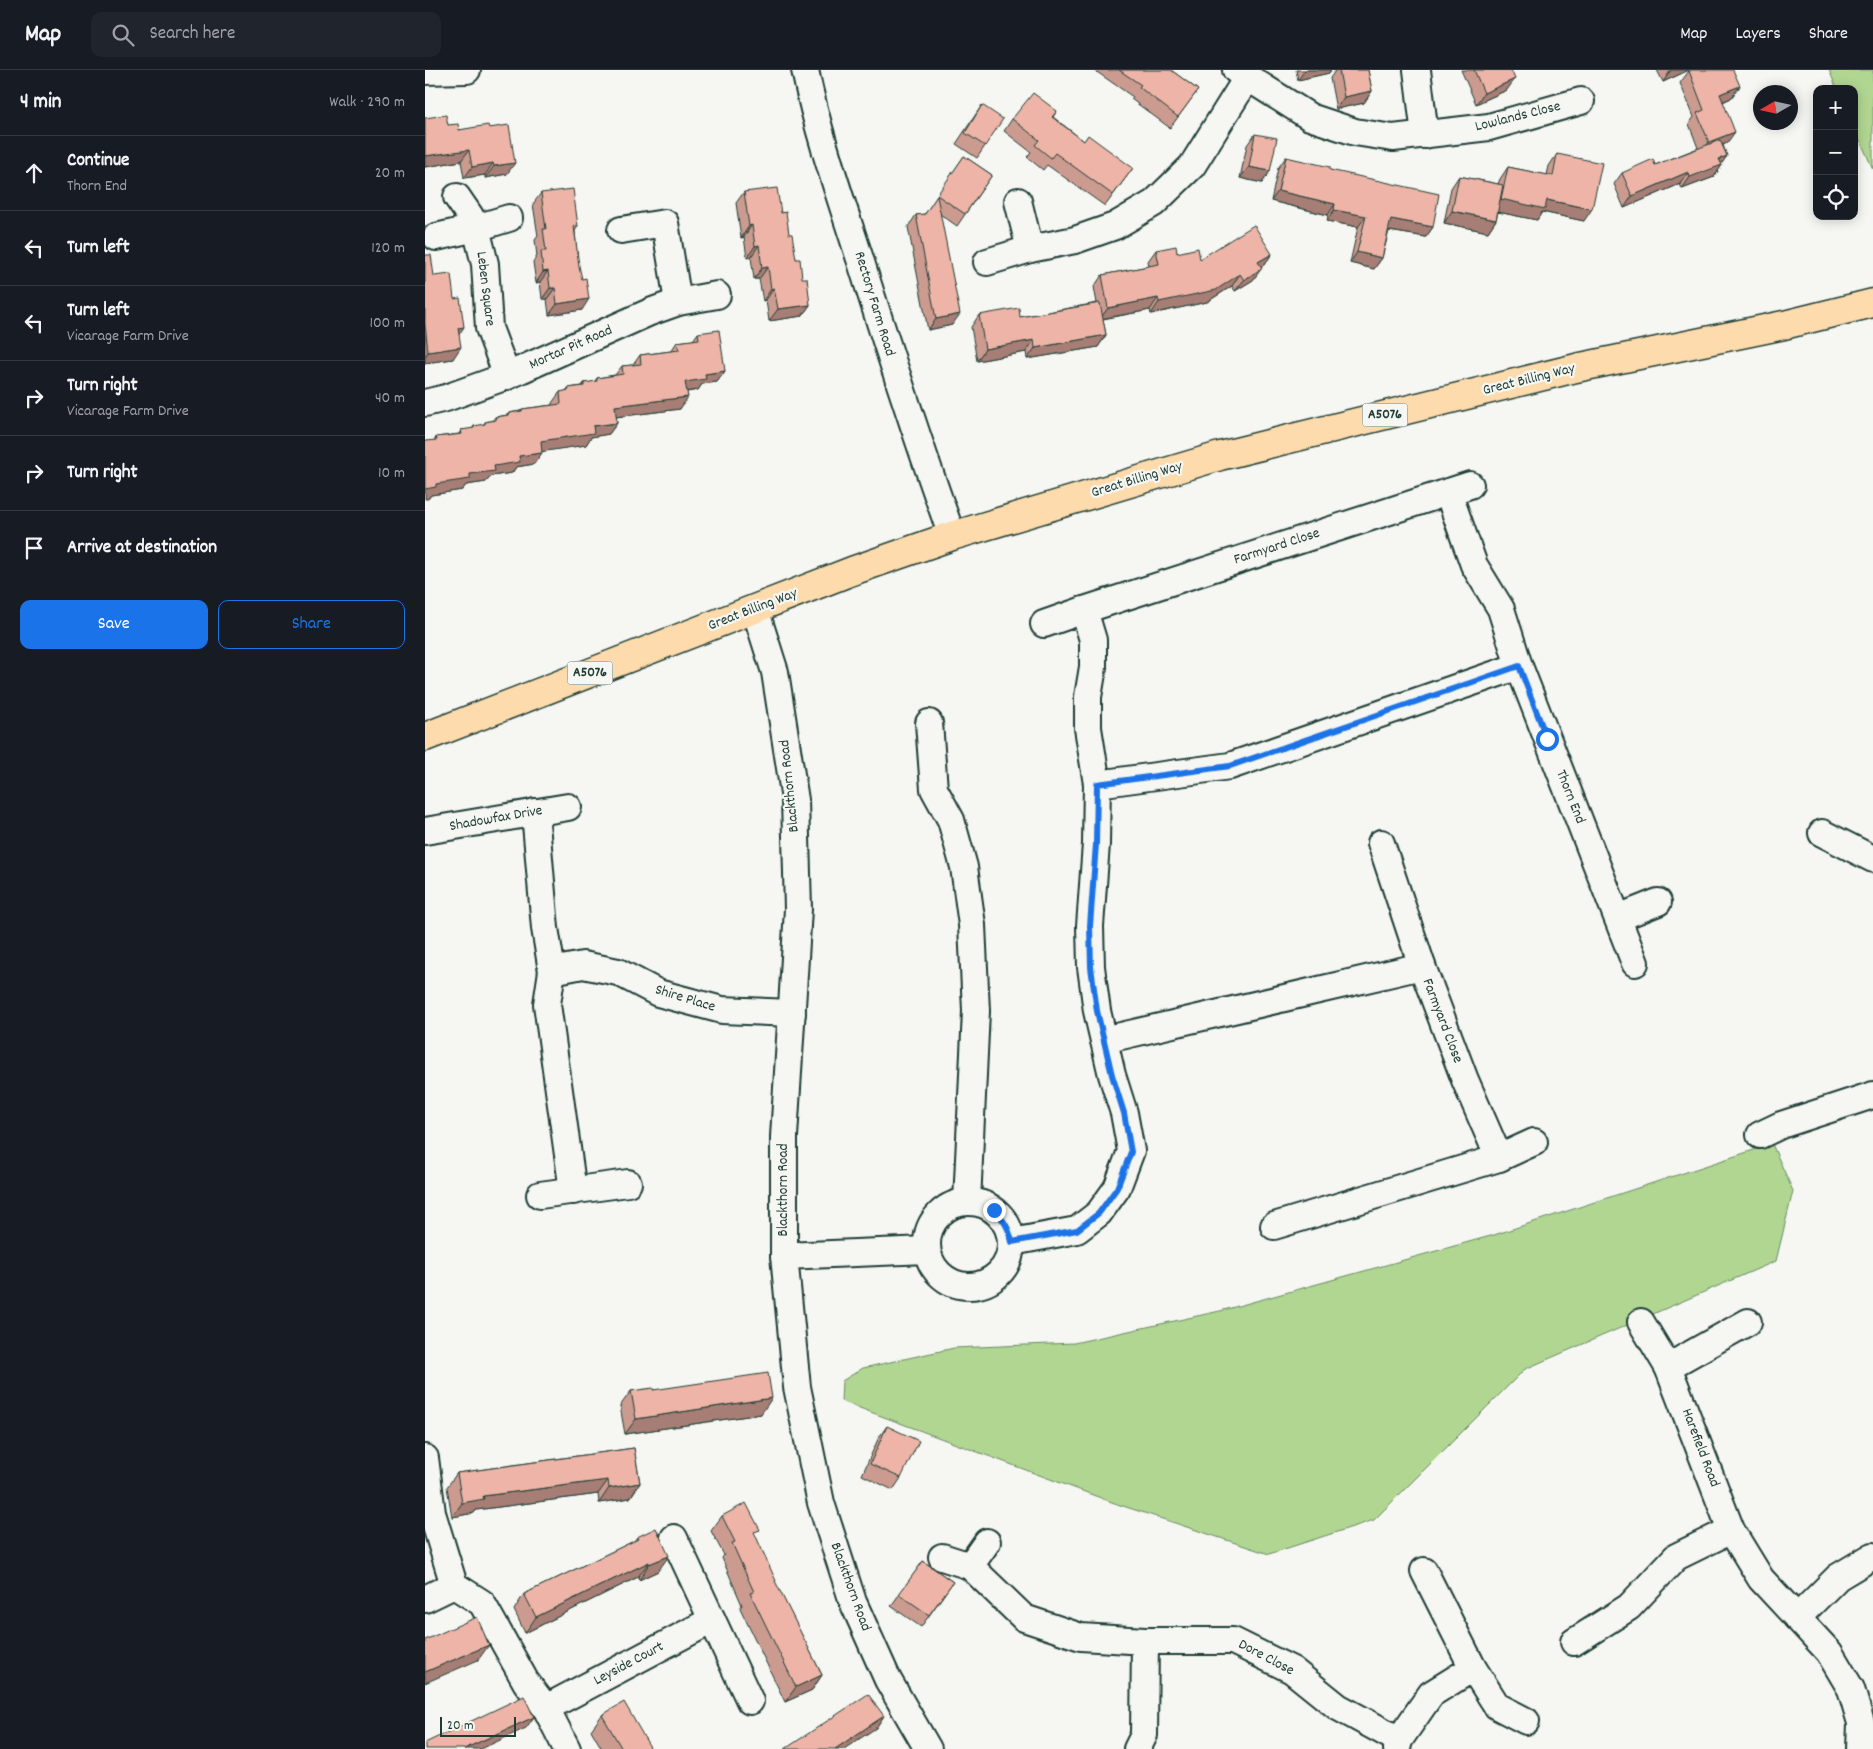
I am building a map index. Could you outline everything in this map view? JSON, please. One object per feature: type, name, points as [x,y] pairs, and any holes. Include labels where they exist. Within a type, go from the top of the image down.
[{"type":"main road","name":"Great Billing Way","points":[[425,737],[852,571],[952,536],[1220,456],[1576,368],[1873,303]]},
{"type":"street","points":[[425,71],[467,70]]},
{"type":"street","points":[[1417,70],[1425,135]]},
{"type":"street","name":"Lowlands Close","points":[[987,262],[1030,249],[1075,240],[1115,226],[1154,203],[1192,166],[1241,74],[1310,117],[1355,132],[1393,138],[1489,127],[1581,101]]},
{"type":"street","name":"Rectory Farm Road","points":[[807,79],[837,187],[902,393],[952,536]]},
{"type":"street","name":"Leben Square","points":[[457,197],[471,216],[475,228],[485,264],[489,328],[507,376]]},
{"type":"street","points":[[1018,201],[1030,249]]},
{"type":"street","points":[[435,237],[509,218]]},
{"type":"street","points":[[621,230],[665,223],[678,302]]},
{"type":"street","name":"Mortar Pit Road","points":[[425,403],[446,398],[507,376],[650,312],[678,302],[717,295]]},
{"type":"street","name":"Farmyard Close","points":[[1044,624],[1459,489]]},
{"type":"street","name":"Thorn End","points":[[1459,489],[1474,565],[1501,610],[1519,666],[1635,963]]},
{"type":"street","name":"Blackthorn Road","points":[[755,609],[775,672],[795,800],[798,909],[783,1137],[783,1256],[797,1387],[821,1503],[853,1602],[888,1680],[928,1749]]},
{"type":"street","points":[[1012,1242],[1077,1230],[1099,1213],[1117,1188],[1131,1152],[1124,1113],[1097,1011],[1091,967],[1090,926],[1096,844],[1097,784],[1088,728],[1088,697],[1093,667],[1093,640],[1084,610]]},
{"type":"street","points":[[1097,784],[1230,766],[1519,666]]},
{"type":"street","points":[[929,723],[934,789],[951,820],[964,867],[972,925],[976,1011],[967,1202]]},
{"type":"street","name":"Shadowfax Drive","points":[[425,831],[568,807]]},
{"type":"street","points":[[535,812],[545,928],[552,971],[547,1004],[573,1191]]},
{"type":"street","points":[[1822,833],[1873,859]]},
{"type":"street","points":[[1381,843],[1421,966]]},
{"type":"street","points":[[1618,918],[1658,902]]},
{"type":"street","name":"Shire Place","points":[[552,971],[583,965],[618,972],[658,993],[722,1010],[792,1013]]},
{"type":"street","name":"Farmyard Close","points":[[1104,1040],[1421,966],[1465,1080],[1499,1158]]},
{"type":"street","points":[[1760,1135],[1781,1125],[1873,1095]]},
{"type":"street","points":[[1274,1226],[1499,1158],[1534,1142]]},
{"type":"street","points":[[540,1196],[628,1183]]},
{"type":"street","points":[[967,1202],[981,1203],[994,1210],[1005,1220],[1012,1242],[1010,1257],[1003,1270],[992,1280],[972,1286],[957,1285],[944,1278],[934,1267],[927,1250],[928,1235],[934,1222],[943,1210],[967,1202]]},
{"type":"street","points":[[783,1256],[927,1250]]},
{"type":"street","name":"Harefield Road","points":[[1641,1322],[1668,1367],[1731,1530],[1761,1578],[1829,1652],[1851,1689],[1861,1723],[1861,1749]]},
{"type":"street","points":[[1668,1367],[1748,1322]]},
{"type":"street","points":[[425,1458],[432,1513],[454,1585],[482,1603],[526,1682],[546,1708],[567,1749]]},
{"type":"street","points":[[1575,1642],[1629,1606],[1676,1557],[1731,1530]]},
{"type":"street","points":[[674,1538],[750,1701]]},
{"type":"street","points":[[970,1566],[987,1542]]},
{"type":"street","points":[[1797,1618],[1839,1577],[1873,1556]]},
{"type":"street","name":"Dore Close","points":[[942,1557],[970,1566],[1024,1618],[1081,1638],[1145,1641],[1233,1640],[1292,1670],[1338,1708],[1398,1744],[1431,1694],[1473,1668]]},
{"type":"street","points":[[1424,1571],[1473,1668],[1497,1706],[1526,1721]]},
{"type":"street","points":[[425,1599],[454,1585]]},
{"type":"street","name":"Leyside Court","points":[[546,1708],[712,1620]]},
{"type":"street","points":[[1137,1749],[1143,1735],[1145,1641]]},
{"type":"green space","points":[[1829,70],[1873,70],[1873,169],[1858,136],[1858,85],[1835,85]]},
{"type":"green space","points":[[1772,1144],[1793,1191],[1776,1261],[1525,1369],[1374,1520],[1269,1554],[1117,1504],[841,1401],[842,1381],[863,1368],[954,1348],[1074,1343],[1220,1311],[1494,1235]]},
{"type":"building","points":[[1119,70],[1171,70],[1198,90],[1178,117],[1139,87],[1141,85]]},
{"type":"building","points":[[1339,70],[1368,70],[1372,91],[1344,97]]},
{"type":"building","points":[[1474,70],[1511,70],[1515,79],[1484,93]]},
{"type":"building","points":[[1733,70],[1740,86],[1720,94],[1735,132],[1709,142],[1697,113],[1704,110],[1689,71]]},
{"type":"building","points":[[1033,93],[1057,111],[1052,117],[1084,141],[1088,135],[1133,168],[1113,195],[1055,153],[1051,158],[1035,145],[1039,140],[1012,119]]},
{"type":"building","points":[[982,105],[1003,119],[985,146],[965,133]]},
{"type":"building","points":[[446,115],[448,125],[458,124],[459,130],[488,125],[489,128],[509,125],[515,163],[494,166],[493,163],[472,167],[469,150],[425,156],[425,118]]},
{"type":"building","points":[[1255,134],[1277,138],[1270,171],[1249,167]]},
{"type":"building","points":[[1720,140],[1727,156],[1719,159],[1722,165],[1690,177],[1688,172],[1632,196],[1622,173],[1653,159],[1655,165]]},
{"type":"building","points":[[1557,154],[1602,163],[1592,209],[1547,200],[1545,209],[1501,199],[1508,167],[1553,176]]},
{"type":"building","points":[[964,156],[992,175],[965,214],[937,195]]},
{"type":"building","points":[[1286,157],[1330,167],[1330,170],[1439,194],[1433,227],[1391,219],[1382,258],[1357,252],[1366,216],[1334,210],[1335,204],[1278,191]]},
{"type":"building","points":[[1459,176],[1503,185],[1496,220],[1452,211]]},
{"type":"building","points":[[777,188],[781,213],[786,212],[789,234],[792,234],[796,259],[800,259],[802,278],[807,278],[810,305],[778,309],[774,288],[771,289],[768,267],[762,268],[759,245],[755,246],[752,225],[749,226],[744,192]]},
{"type":"building","points":[[573,189],[578,226],[574,226],[579,266],[582,279],[586,278],[589,299],[557,304],[555,288],[550,288],[548,271],[543,272],[541,251],[546,251],[543,229],[546,229],[541,193]]},
{"type":"building","points":[[937,196],[960,314],[936,319],[916,215],[925,214]]},
{"type":"building","points":[[1254,225],[1272,254],[1258,262],[1262,268],[1244,280],[1240,274],[1216,290],[1159,302],[1158,298],[1108,308],[1102,275],[1159,264],[1156,250],[1176,246],[1177,253],[1198,248],[1200,259]]},
{"type":"building","points":[[425,255],[431,255],[434,276],[451,274],[454,299],[460,298],[464,327],[458,328],[461,347],[428,352],[425,324]]},
{"type":"building","points":[[1100,303],[1106,335],[1035,348],[1034,340],[985,349],[979,315],[1019,308],[1020,317]]},
{"type":"building","points":[[719,330],[725,371],[705,374],[706,379],[685,382],[688,397],[615,406],[617,423],[593,426],[594,433],[541,441],[542,453],[519,456],[520,462],[494,466],[495,471],[470,474],[470,479],[436,484],[436,487],[425,489],[425,441],[437,440],[436,437],[462,434],[461,430],[474,428],[474,426],[485,424],[485,422],[496,420],[495,417],[509,415],[509,413],[522,411],[522,409],[561,404],[560,392],[569,390],[568,388],[584,386],[584,383],[597,381],[597,378],[623,374],[622,366],[641,364],[640,355],[679,350],[677,342],[699,339],[698,333]]},
{"type":"building","points":[[768,1373],[772,1398],[636,1419],[631,1391],[653,1388],[653,1390]]},
{"type":"building","points":[[887,1426],[919,1441],[901,1478],[870,1464]]},
{"type":"building","points":[[634,1448],[640,1483],[609,1488],[608,1480],[483,1496],[484,1499],[462,1503],[457,1473]]},
{"type":"building","points":[[746,1503],[760,1530],[754,1532],[775,1581],[822,1675],[796,1687],[750,1593],[754,1592],[732,1543],[735,1542],[722,1516]]},
{"type":"building","points":[[656,1528],[669,1556],[649,1564],[649,1562],[536,1617],[524,1594],[638,1539],[637,1537]]},
{"type":"building","points":[[923,1561],[953,1582],[929,1615],[899,1594]]},
{"type":"building","points":[[477,1617],[489,1645],[425,1672],[425,1640]]},
{"type":"building","points":[[868,1694],[884,1716],[835,1749],[785,1749]]},
{"type":"building","points":[[524,1696],[534,1717],[464,1749],[425,1749],[425,1743]]},
{"type":"building","points":[[624,1702],[651,1749],[622,1749],[602,1715]]},
{"type":"route","points":[[994,1210],[1005,1220],[1012,1242],[1077,1230],[1099,1213],[1117,1188],[1131,1152],[1124,1113],[1112,1075],[1097,1011],[1091,967],[1090,926],[1096,844],[1097,784],[1230,766],[1519,666],[1547,739]]}]
